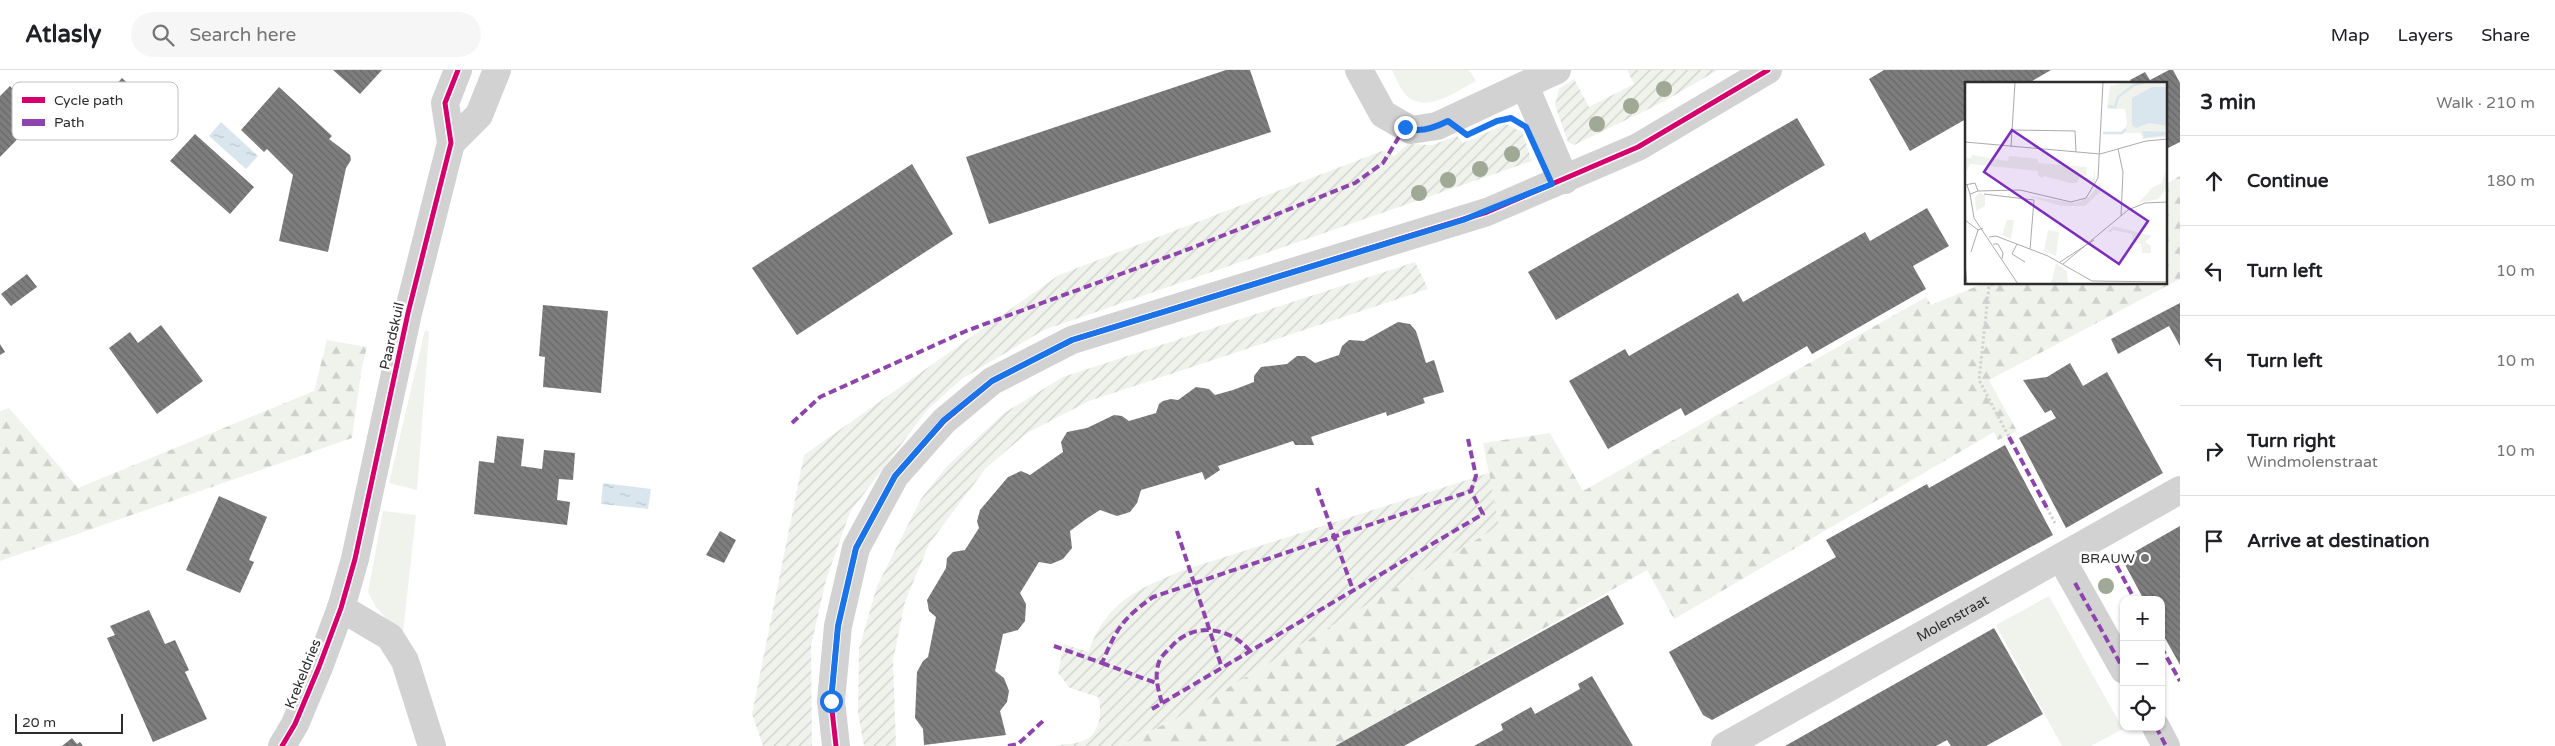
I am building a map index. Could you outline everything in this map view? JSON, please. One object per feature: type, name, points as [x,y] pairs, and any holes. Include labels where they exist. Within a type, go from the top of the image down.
[{"type":"street","name":"Paardskuil","points":[[341,608],[355,559],[408,313],[451,143],[445,103],[458,70]]},
{"type":"street","points":[[451,143],[479,115],[497,70]]},
{"type":"street","points":[[1359,70],[1383,114],[1411,130],[1437,126],[1557,70]]},
{"type":"street","points":[[836,746],[831,701],[838,626],[856,548],[895,476],[944,420],[992,381],[1072,340],[1463,220],[1566,180],[1638,147],[1768,70]]},
{"type":"street","points":[[1524,86],[1566,180]]},
{"type":"street","name":"Molenstraat","points":[[1725,746],[2180,490]]},
{"type":"street","points":[[2061,558],[2120,663]]},
{"type":"street","points":[[341,608],[390,637],[405,661],[432,746]]},
{"type":"street","name":"Krekeldries","points":[[282,746],[308,693],[341,608]]},
{"type":"street","points":[[2158,731],[2166,746]]},
{"type":"path","points":[[1991,285],[1989,286],[1979,380],[2009,437]]},
{"type":"green space","points":[[1392,70],[1469,70],[1476,81],[1442,99],[1424,103],[1416,101],[1405,94]]},
{"type":"green space","points":[[1627,70],[1718,70],[1661,103],[1574,145],[1568,142],[1555,105],[1559,89],[1574,79],[1589,107],[1634,84]]},
{"type":"green space","points":[[1506,124],[1522,132],[1532,161],[1044,330],[963,378],[928,409],[850,512],[826,580],[811,646],[812,746],[763,746],[752,714],[804,455],[1059,275],[1382,151],[1394,156],[1408,144],[1432,145],[1457,136],[1463,143]]},
{"type":"green space","points":[[2180,176],[2180,279],[1989,380],[2017,431],[1998,440],[1994,432],[1674,619],[1647,570],[1335,746],[1119,746],[1175,719],[1499,526],[1483,443],[1550,433],[1583,491],[1926,297],[1931,305],[1980,285],[2168,285],[2168,183]]},
{"type":"green space","points":[[1415,262],[1428,289],[1089,401],[1027,433],[986,468],[929,544],[905,602],[893,660],[896,746],[864,746],[858,713],[859,649],[877,586],[921,499],[946,467],[1004,413],[1063,377]]},
{"type":"green space","points":[[425,330],[429,332],[417,490],[389,483]]},
{"type":"green space","points":[[327,340],[367,347],[362,366],[352,438],[0,561],[0,411],[9,408],[78,488],[314,391]]},
{"type":"green space","points":[[1489,473],[1499,526],[1175,719],[1119,746],[1055,746],[1080,742],[1089,738],[1097,728],[1100,716],[1098,697],[1070,688],[1058,673],[1064,644],[1088,652],[1104,621],[1114,609],[1136,592],[1181,571]]},
{"type":"green space","points":[[383,511],[416,515],[403,632],[389,622],[376,607],[368,592]]},
{"type":"green space","points":[[2049,596],[2120,724],[2120,731],[2091,746],[2062,746],[1996,625]]},
{"type":"water","points":[[221,122],[258,156],[246,169],[209,136]]},
{"type":"water","points":[[603,483],[651,489],[648,509],[601,504]]},
{"type":"building","points":[[333,70],[382,70],[360,94]]},
{"type":"building","points":[[1226,70],[1250,70],[1271,132],[989,224],[966,157]]},
{"type":"building","points":[[1884,70],[2051,70],[2030,82],[1965,82],[1965,120],[1910,151],[1869,79]]},
{"type":"building","points":[[2169,70],[2173,70],[2180,83],[2180,142],[2168,148],[2168,82],[2131,82],[2130,80],[2145,72],[2150,80]]},
{"type":"building","points":[[122,78],[126,82],[118,82]]},
{"type":"building","points":[[10,86],[12,88],[12,140],[17,140],[0,157],[0,96]]},
{"type":"building","points":[[279,87],[332,136],[329,139],[350,155],[351,160],[346,168],[328,252],[279,241],[293,175],[267,149],[264,152],[241,130]]},
{"type":"building","points":[[1797,118],[1825,165],[1556,320],[1528,272]]},
{"type":"building","points":[[195,134],[254,187],[230,214],[170,161]]},
{"type":"building","points":[[912,164],[953,234],[797,335],[752,268]]},
{"type":"building","points":[[1927,208],[1949,246],[1913,266],[1926,289],[1812,354],[1807,346],[1685,416],[1681,408],[1608,449],[1569,381],[1625,349],[1629,356],[1738,293],[1743,302],[1865,232],[1870,241]]},
{"type":"building","points":[[27,274],[37,287],[11,306],[1,294]]},
{"type":"building","points":[[2180,303],[2180,346],[2169,326],[2118,354],[2111,339]]},
{"type":"building","points":[[543,305],[608,311],[601,393],[543,387],[545,357],[539,356]]},
{"type":"building","points":[[1398,322],[1410,324],[1416,331],[1426,363],[1434,360],[1444,392],[1423,398],[1425,403],[1387,416],[1386,412],[1311,437],[1314,445],[1295,445],[1293,441],[1218,466],[1220,470],[1205,480],[1202,472],[1141,490],[1137,503],[1130,512],[1117,516],[1100,510],[1086,519],[1070,531],[1072,548],[1063,559],[1051,564],[1039,562],[1020,593],[1026,604],[1025,621],[1018,630],[1003,634],[995,671],[1004,678],[1009,691],[1007,702],[1000,711],[1006,735],[924,745],[923,729],[915,718],[917,672],[923,661],[928,657],[936,617],[929,611],[927,600],[946,568],[947,558],[953,552],[965,550],[979,528],[977,521],[980,510],[1008,477],[1021,471],[1030,475],[1063,452],[1061,442],[1067,432],[1087,428],[1114,415],[1122,416],[1129,421],[1156,413],[1159,404],[1163,401],[1178,400],[1196,387],[1209,389],[1215,395],[1233,390],[1254,382],[1254,376],[1261,367],[1287,364],[1297,356],[1305,356],[1315,363],[1339,355],[1342,346],[1349,340],[1364,341]]},
{"type":"building","points":[[161,325],[203,381],[157,414],[109,348],[130,332],[138,343]]},
{"type":"building","points":[[0,344],[5,352],[0,355]]},
{"type":"building","points":[[2070,363],[2083,386],[2107,372],[2163,473],[2066,528],[2019,438],[2056,418],[2051,410],[2045,413],[2023,380],[2047,377]]},
{"type":"building","points":[[497,436],[524,439],[521,466],[542,469],[544,450],[575,453],[573,480],[559,479],[557,500],[570,502],[567,525],[474,514],[479,461],[494,463]]},
{"type":"building","points":[[2005,445],[2053,535],[1712,720],[1703,715],[1669,652],[1836,557],[1826,540],[1927,484],[1929,488]]},
{"type":"building","points":[[219,496],[267,517],[249,560],[254,562],[240,593],[186,570]]},
{"type":"building","points":[[2180,526],[2180,665],[2165,638],[2165,596],[2142,596],[2122,559]]},
{"type":"building","points":[[720,531],[736,540],[724,563],[706,555]]},
{"type":"building","points":[[1608,595],[1624,624],[1404,746],[1335,746]]},
{"type":"building","points":[[149,610],[165,644],[175,640],[189,670],[185,672],[207,719],[153,742],[107,638],[115,635],[110,626]]},
{"type":"building","points":[[1994,628],[2043,714],[2015,730],[1986,746],[1951,746],[1947,740],[1936,746],[1785,746]]},
{"type":"building","points":[[1592,676],[1633,746],[1474,746],[1503,730],[1501,724],[1531,707],[1535,714],[1580,689],[1578,684]]},
{"type":"building","points":[[72,738],[77,744],[80,742],[83,746],[62,746]]},
{"type":"marked path","points":[[792,423],[820,397],[966,331],[1189,249],[1355,183],[1383,163],[1405,127]]},
{"type":"marked path","points":[[2009,437],[2047,508]]},
{"type":"marked path","points":[[1152,709],[1483,514],[1471,491],[1476,476],[1468,439]]},
{"type":"marked path","points":[[1317,488],[1353,590]]},
{"type":"marked path","points":[[1054,646],[1102,663],[1112,641],[1127,618],[1153,597],[1471,491]]},
{"type":"marked path","points":[[1177,531],[1222,668]]},
{"type":"marked path","points":[[2111,555],[2133,596]]},
{"type":"marked path","points":[[2075,583],[2120,663]]},
{"type":"marked path","points":[[1162,703],[1157,682],[1160,660],[1180,639],[1190,633],[1211,630],[1222,632],[1242,643],[1250,651]]},
{"type":"marked path","points":[[2165,654],[2180,681]]},
{"type":"marked path","points":[[1102,663],[1156,683]]},
{"type":"marked path","points":[[1008,746],[1018,744],[1043,721]]},
{"type":"marked path","points":[[2158,731],[2166,746]]},
{"type":"cycle path","points":[[282,746],[295,724],[319,667],[341,608],[355,559],[408,313],[451,143],[445,103],[458,70]]},
{"type":"cycle path","points":[[836,746],[831,701],[838,626],[856,548],[895,476],[944,421],[992,381],[1072,340],[1487,212],[1638,147],[1768,70]]},
{"type":"place","name":"BRAUW","points":[[2145,558]]},
{"type":"route","points":[[831,701],[838,626],[856,548],[895,476],[944,420],[992,381],[1072,340],[1386,242],[1463,220],[1487,212],[1552,184],[1526,127],[1511,118],[1497,121],[1467,135],[1448,121],[1437,126],[1411,130],[1405,127]]}]
